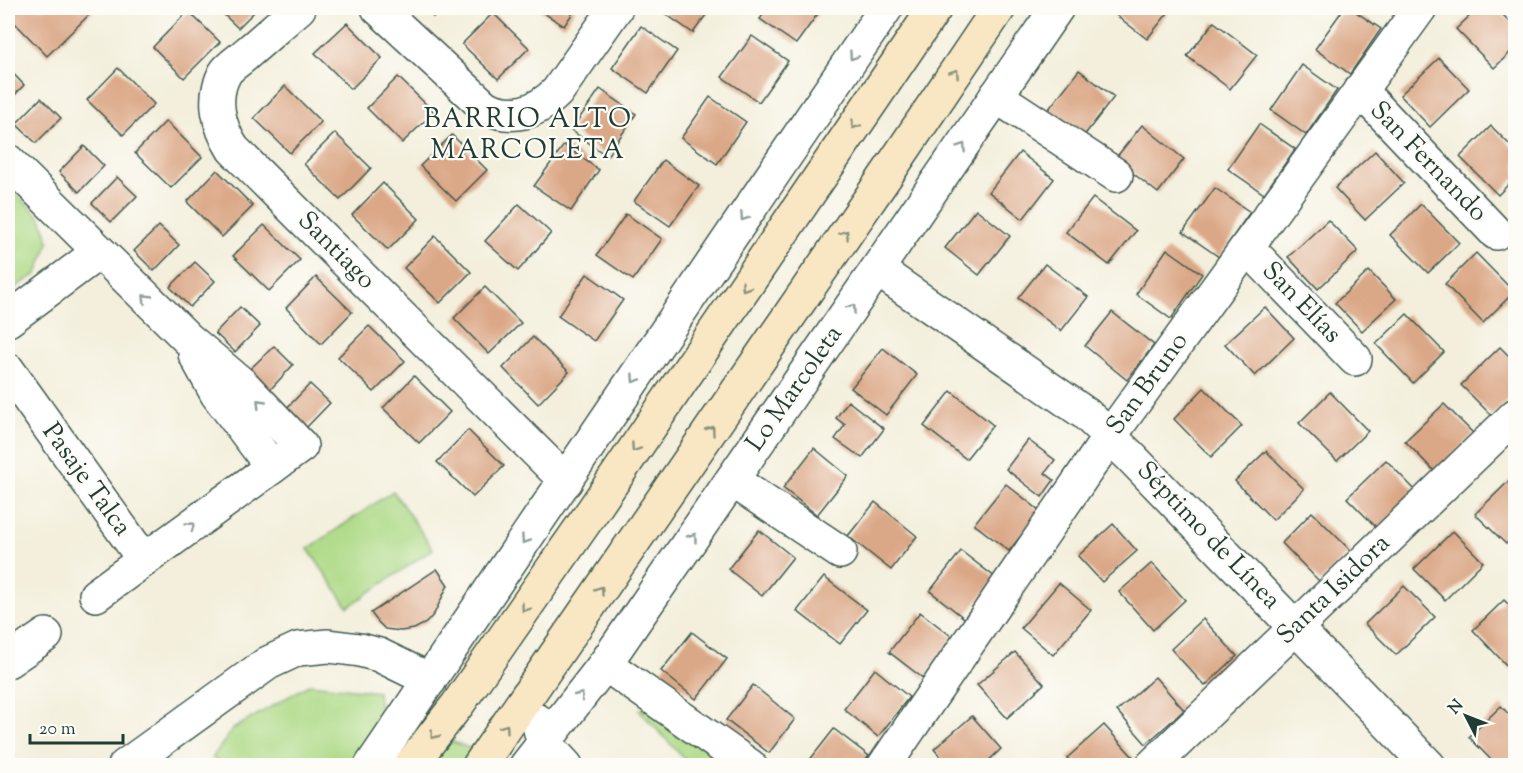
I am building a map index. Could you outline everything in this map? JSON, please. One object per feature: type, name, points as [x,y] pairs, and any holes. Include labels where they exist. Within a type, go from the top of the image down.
[{"type":"main road","points":[[410,765],[458,704],[594,509],[935,8]]},
{"type":"main road","name":"Lo Marcoleta","points":[[479,765],[999,8]]},
{"type":"street","name":"Santiago","points":[[299,8],[225,72],[219,94],[218,112],[226,138],[233,149],[566,481]]},
{"type":"street","points":[[378,8],[485,107],[507,114],[520,114],[546,103],[557,92],[615,8]]},
{"type":"street","points":[[371,765],[886,8]]},
{"type":"street","name":"Lo Marcoleta","points":[[534,753],[605,664],[1057,8]]},
{"type":"street","name":"San Bruno","points":[[884,765],[1110,435],[1420,8]]},
{"type":"street","name":"San Fernando","points":[[1360,90],[1496,233]]},
{"type":"street","points":[[996,96],[1116,175]]},
{"type":"street","points":[[8,161],[188,339],[243,385],[301,446],[96,595]]},
{"type":"street","name":"San Elías","points":[[1247,247],[1355,359]]},
{"type":"street","points":[[8,320],[99,252]]},
{"type":"street","name":"Séptimo de Línea","points":[[878,270],[1086,414],[1110,435],[1422,763]]},
{"type":"street","points":[[188,339],[217,394],[272,467]]},
{"type":"street","name":"Pasaje Talca","points":[[8,370],[144,560]]},
{"type":"street","name":"Santa Isidora","points":[[1152,765],[1515,415]]},
{"type":"street","points":[[732,480],[840,552]]},
{"type":"street","points":[[129,764],[268,663],[298,648],[328,646],[360,650],[379,655],[430,680]]},
{"type":"street","points":[[605,664],[750,765]]},
{"type":"street","points":[[531,690],[534,753],[566,765]]},
{"type":"green space","points":[[8,186],[41,218],[49,242],[37,274],[8,292]]},
{"type":"green space","points":[[393,491],[433,549],[348,607],[308,549]]},
{"type":"green space","points":[[310,684],[378,692],[381,724],[351,765],[225,765],[212,758],[233,729]]},
{"type":"green space","points":[[647,707],[730,765],[690,765],[639,710]]},
{"type":"green space","points":[[435,735],[477,751],[467,765],[414,766]]},
{"type":"building","points":[[8,8],[96,8],[47,56],[8,16]]},
{"type":"building","points":[[217,8],[258,8],[238,28]]},
{"type":"building","points":[[425,8],[443,8],[433,17]]},
{"type":"building","points":[[536,8],[576,8],[564,26]]},
{"type":"building","points":[[657,8],[711,8],[693,33]]},
{"type":"building","points":[[768,8],[822,8],[796,44],[760,19]]},
{"type":"building","points":[[1116,8],[1172,8],[1147,39],[1112,12]]},
{"type":"building","points":[[1344,8],[1350,8],[1381,29],[1350,74],[1315,49]]},
{"type":"building","points":[[1478,8],[1496,8],[1516,28],[1516,47],[1494,68],[1456,29]]},
{"type":"building","points":[[188,11],[220,42],[184,78],[153,47]]},
{"type":"building","points":[[493,13],[529,48],[498,79],[462,44]]},
{"type":"building","points":[[1214,22],[1257,55],[1230,89],[1187,56]]},
{"type":"building","points":[[347,23],[382,58],[351,89],[315,53]]},
{"type":"building","points":[[641,26],[677,51],[648,93],[612,68]]},
{"type":"building","points":[[752,36],[788,61],[759,102],[722,77]]},
{"type":"building","points":[[1439,58],[1469,89],[1430,127],[1400,95]]},
{"type":"building","points":[[1302,65],[1337,90],[1306,135],[1271,110]]},
{"type":"building","points":[[8,68],[24,85],[8,102]]},
{"type":"building","points":[[118,68],[154,104],[123,135],[87,100]]},
{"type":"building","points":[[1079,70],[1114,97],[1083,137],[1048,110]]},
{"type":"building","points":[[398,77],[434,112],[402,143],[367,108]]},
{"type":"building","points":[[285,86],[321,122],[290,153],[254,118]]},
{"type":"building","points":[[600,89],[636,114],[607,156],[571,130]]},
{"type":"building","points":[[710,97],[746,122],[717,164],[681,138]]},
{"type":"building","points":[[41,98],[61,118],[36,143],[16,124]]},
{"type":"building","points":[[166,121],[202,157],[171,188],[135,153]]},
{"type":"building","points":[[1259,124],[1295,149],[1264,194],[1228,169]]},
{"type":"building","points":[[1142,125],[1184,159],[1158,193],[1115,159]]},
{"type":"building","points":[[1491,126],[1516,151],[1516,177],[1498,195],[1460,157]]},
{"type":"building","points":[[335,133],[371,168],[340,200],[304,164]]},
{"type":"building","points":[[452,135],[487,170],[456,201],[420,166]]},
{"type":"building","points":[[564,145],[599,170],[571,211],[534,186]]},
{"type":"building","points":[[84,146],[104,166],[79,192],[59,172]]},
{"type":"building","points":[[1375,151],[1404,183],[1365,220],[1335,188]]},
{"type":"building","points":[[1020,152],[1054,179],[1023,219],[989,192]]},
{"type":"building","points":[[663,160],[699,186],[670,226],[634,201]]},
{"type":"building","points":[[217,170],[253,206],[222,237],[187,202]]},
{"type":"building","points":[[117,177],[137,196],[111,222],[92,203]]},
{"type":"building","points":[[383,183],[419,219],[388,250],[352,215]]},
{"type":"building","points":[[1215,188],[1250,212],[1219,257],[1183,232]]},
{"type":"building","points":[[1093,198],[1136,231],[1109,265],[1066,232]]},
{"type":"building","points":[[519,204],[551,233],[518,271],[485,241]]},
{"type":"building","points":[[1421,204],[1459,243],[1428,273],[1390,235]]},
{"type":"building","points":[[976,209],[1010,236],[979,275],[945,248]]},
{"type":"building","points":[[626,214],[662,239],[633,280],[597,255]]},
{"type":"building","points":[[1328,220],[1358,251],[1318,289],[1288,257]]},
{"type":"building","points":[[264,225],[300,260],[269,291],[233,256]]},
{"type":"building","points":[[159,226],[179,245],[154,271],[134,251]]},
{"type":"building","points":[[435,236],[471,272],[440,303],[404,268]]},
{"type":"building","points":[[1167,249],[1202,274],[1171,319],[1136,294]]},
{"type":"building","points":[[1476,253],[1514,292],[1483,323],[1445,284]]},
{"type":"building","points":[[195,262],[215,281],[190,307],[170,287]]},
{"type":"building","points":[[1045,264],[1088,297],[1061,331],[1018,298]]},
{"type":"building","points":[[1369,271],[1396,299],[1362,331],[1335,303]]},
{"type":"building","points":[[587,274],[623,300],[594,341],[558,316]]},
{"type":"building","points":[[316,277],[352,312],[321,344],[286,308]]},
{"type":"building","points":[[485,287],[521,323],[489,354],[454,318]]},
{"type":"building","points":[[240,307],[260,326],[235,352],[215,333]]},
{"type":"building","points":[[1265,307],[1294,338],[1255,376],[1225,344]]},
{"type":"building","points":[[1112,312],[1154,345],[1127,380],[1085,346]]},
{"type":"building","points":[[1407,314],[1444,352],[1413,383],[1376,344]]},
{"type":"building","points":[[369,326],[405,361],[374,392],[338,357]]},
{"type":"building","points":[[533,337],[569,372],[538,404],[503,368]]},
{"type":"building","points":[[274,346],[293,365],[269,391],[248,371]]},
{"type":"building","points":[[1500,347],[1516,363],[1516,392],[1492,416],[1461,385]]},
{"type":"building","points":[[883,348],[917,375],[886,415],[851,388]]},
{"type":"building","points":[[414,376],[450,412],[419,443],[383,408]]},
{"type":"building","points":[[310,384],[330,403],[305,429],[285,410]]},
{"type":"building","points":[[1204,388],[1242,426],[1211,457],[1174,419]]},
{"type":"building","points":[[951,391],[993,425],[966,459],[924,426]]},
{"type":"building","points":[[1330,392],[1368,431],[1337,461],[1299,423]]},
{"type":"building","points":[[848,401],[884,429],[862,458],[835,439],[845,425],[836,418]]},
{"type":"building","points":[[1444,404],[1474,434],[1435,472],[1405,441]]},
{"type":"building","points":[[468,430],[504,466],[473,497],[437,462]]},
{"type":"building","points":[[1028,440],[1055,460],[1045,473],[1054,480],[1042,497],[1006,469]]},
{"type":"building","points":[[814,448],[848,476],[817,515],[783,488]]},
{"type":"building","points":[[1266,451],[1304,489],[1273,520],[1235,481]]},
{"type":"building","points":[[1386,460],[1416,491],[1378,529],[1347,498]]},
{"type":"building","points":[[1514,476],[1516,477],[1516,535],[1506,544],[1475,514]]},
{"type":"building","points":[[1006,484],[1040,511],[1009,551],[974,524]]},
{"type":"building","points":[[875,502],[917,536],[891,570],[848,536]]},
{"type":"building","points":[[1312,512],[1351,551],[1320,582],[1282,543]]},
{"type":"building","points":[[1113,524],[1137,551],[1102,582],[1078,556]]},
{"type":"building","points":[[759,530],[793,557],[762,596],[728,569]]},
{"type":"building","points":[[1453,531],[1483,562],[1445,600],[1414,569]]},
{"type":"building","points":[[961,551],[996,578],[964,618],[930,591]]},
{"type":"building","points":[[1152,563],[1185,600],[1153,630],[1119,592]]},
{"type":"building","points":[[437,569],[448,585],[434,614],[426,623],[414,629],[401,631],[385,629],[371,613]]},
{"type":"building","points":[[824,577],[867,610],[840,644],[797,611]]},
{"type":"building","points":[[1059,583],[1091,610],[1053,655],[1021,628]]},
{"type":"building","points":[[1404,586],[1435,617],[1396,655],[1365,624]]},
{"type":"building","points":[[1504,600],[1516,612],[1516,664],[1510,669],[1473,630]]},
{"type":"building","points":[[920,612],[955,639],[924,679],[889,652]]},
{"type":"building","points":[[1203,619],[1237,656],[1205,686],[1171,649]]},
{"type":"building","points":[[692,632],[727,659],[696,699],[661,671]]},
{"type":"building","points":[[1015,652],[1044,684],[1007,718],[977,685]]},
{"type":"building","points":[[875,669],[909,697],[878,737],[844,709]]},
{"type":"building","points":[[1155,677],[1184,710],[1146,744],[1117,711]]},
{"type":"building","points":[[753,685],[795,719],[769,753],[726,720]]},
{"type":"building","points":[[1501,706],[1516,722],[1516,766],[1497,766],[1469,737]]},
{"type":"building","points":[[972,716],[1001,749],[983,766],[948,766],[934,749]]},
{"type":"building","points":[[1104,725],[1134,758],[1125,766],[1073,766],[1067,758]]},
{"type":"building","points":[[834,729],[869,756],[861,766],[805,766]]},
{"type":"district","name":"BARRIO ALTO MARCOLETA","points":[[528,136]]}]
